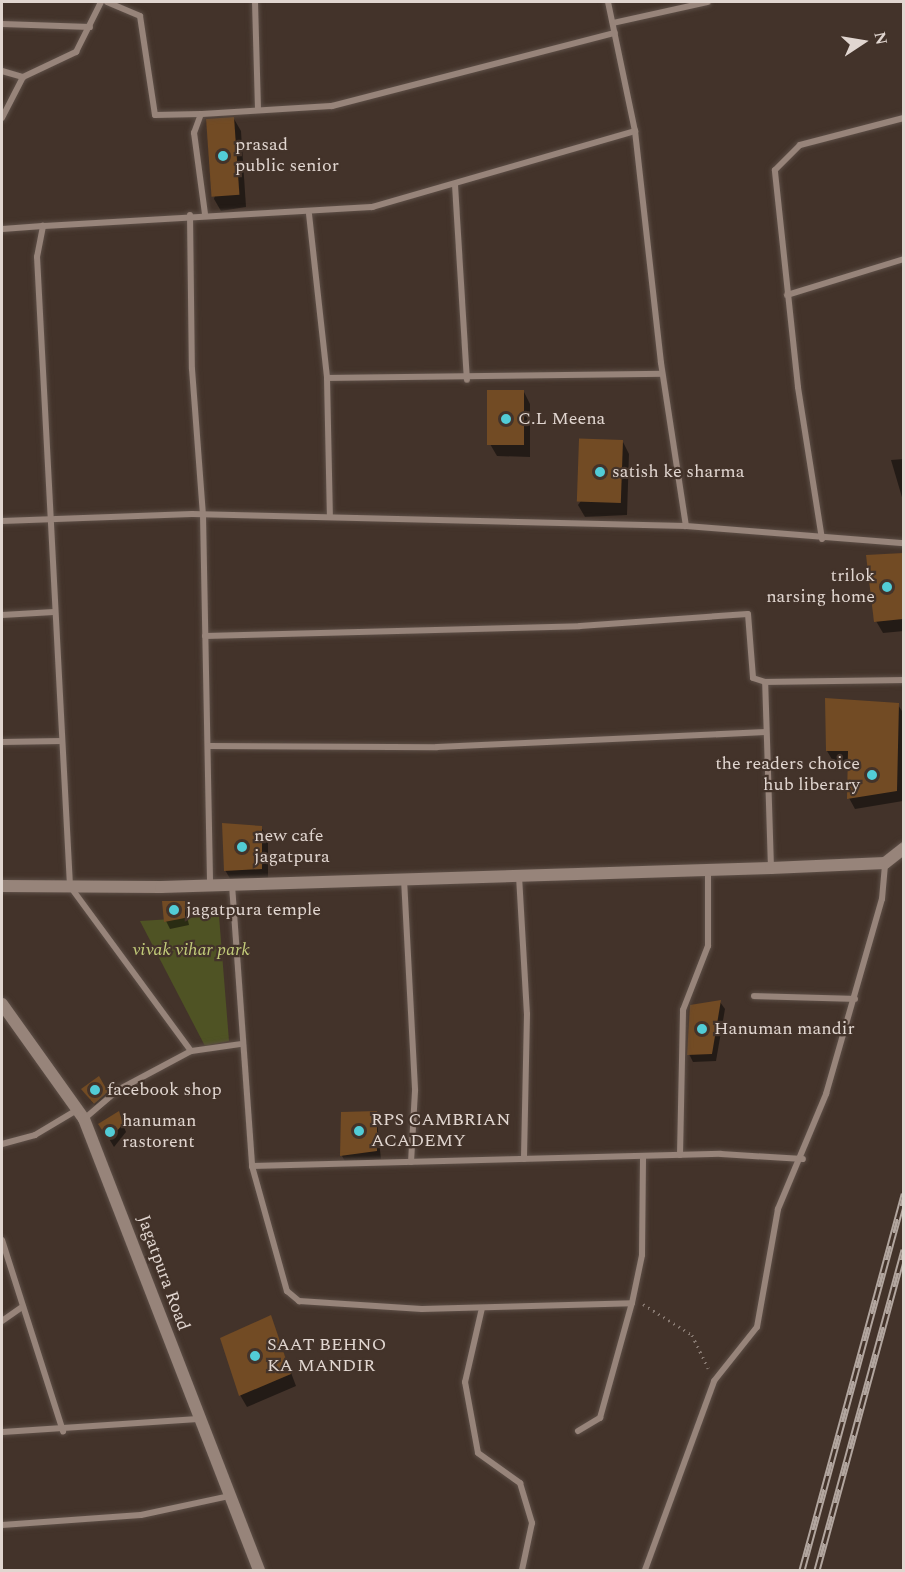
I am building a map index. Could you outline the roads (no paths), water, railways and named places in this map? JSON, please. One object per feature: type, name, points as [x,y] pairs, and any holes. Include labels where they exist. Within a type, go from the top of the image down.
[{"type":"street","points":[[2,118],[23,77],[76,52],[90,27],[100,2]]},
{"type":"street","points":[[107,2],[140,16],[155,115],[332,106],[615,33]]},
{"type":"street","points":[[255,2],[258,109]]},
{"type":"street","points":[[608,2],[635,131],[662,374],[686,526]]},
{"type":"street","points":[[613,23],[708,2]]},
{"type":"street","points":[[2,24],[90,27]]},
{"type":"street","points":[[2,71],[23,77]]},
{"type":"street","points":[[201,114],[194,133],[205,214]]},
{"type":"street","points":[[822,539],[787,295],[775,170],[800,145],[903,118]]},
{"type":"street","points":[[2,229],[189,214],[309,214],[372,207],[455,185],[635,131]]},
{"type":"street","points":[[455,185],[466,380]]},
{"type":"street","points":[[189,214],[192,369],[203,515],[210,885]]},
{"type":"street","points":[[309,214],[327,378],[330,516]]},
{"type":"street","points":[[44,226],[37,257],[48,519],[70,886],[191,1051]]},
{"type":"street","points":[[787,295],[903,259]]},
{"type":"street","points":[[327,378],[466,380],[662,374]]},
{"type":"street","points":[[2,521],[203,515],[330,516],[686,526],[822,539],[903,543]]},
{"type":"street","points":[[2,615],[54,612]]},
{"type":"street","points":[[205,636],[580,626],[748,614],[753,678],[765,682],[903,680]]},
{"type":"street","points":[[765,682],[771,868]]},
{"type":"street","points":[[209,746],[437,747],[766,732]]},
{"type":"street","points":[[2,742],[62,741]]},
{"type":"street","points":[[2,886],[210,885],[708,871],[885,863],[903,848]]},
{"type":"street","points":[[645,1570],[714,1381],[758,1327],[778,1209],[803,1159],[855,999],[882,899],[885,863]]},
{"type":"street","points":[[680,1155],[683,1010],[708,946],[708,871]]},
{"type":"street","points":[[519,876],[527,1014],[524,1158]]},
{"type":"street","points":[[404,879],[416,1091],[411,1162]]},
{"type":"street","points":[[232,884],[240,1044],[252,1166],[292,1298],[482,1308],[632,1303]]},
{"type":"street","points":[[754,996],[855,999]]},
{"type":"street","name":"Jagatpura Road","points":[[2,1004],[80,1114],[259,1570]]},
{"type":"street","points":[[2,1144],[35,1135],[80,1114],[118,1090],[191,1051],[240,1044]]},
{"type":"street","points":[[252,1166],[680,1155],[803,1159]]},
{"type":"street","points":[[578,1431],[600,1418],[632,1303],[642,1255],[643,1156]]},
{"type":"street","points":[[2,1240],[63,1431]]},
{"type":"street","points":[[2,1321],[22,1306]]},
{"type":"street","points":[[482,1308],[465,1382],[478,1453],[520,1483],[530,1513],[522,1570]]},
{"type":"street","points":[[2,1432],[63,1431],[200,1419]]},
{"type":"street","points":[[2,1525],[141,1515],[230,1496]]},
{"type":"railway","points":[[802,1570],[904,1194]]},
{"type":"railway","points":[[817,1570],[904,1250]]},
{"type":"place","name":"prasad public senior","points":[[223,156]]},
{"type":"place","name":"C.L Meena","points":[[506,419]]},
{"type":"place","name":"satish ke sharma","points":[[600,472]]},
{"type":"place","name":"trilok narsing home","points":[[887,587]]},
{"type":"place","name":"the readers choice hub liberary","points":[[872,775]]},
{"type":"place","name":"new cafe jagatpura","points":[[242,847]]},
{"type":"place","name":"jagatpura temple","points":[[174,910]]},
{"type":"place","name":"Hanuman mandir","points":[[702,1029]]},
{"type":"place","name":"facebook shop","points":[[95,1090]]},
{"type":"place","name":"RPS CAMBRIAN ACADEMY","points":[[359,1131]]},
{"type":"place","name":"hanuman rastorent","points":[[110,1132]]},
{"type":"place","name":"SAAT BEHNO KA MANDIR","points":[[255,1356]]},
{"type":"park label","name":"vivak vihar park","points":[[191,950]]}]
